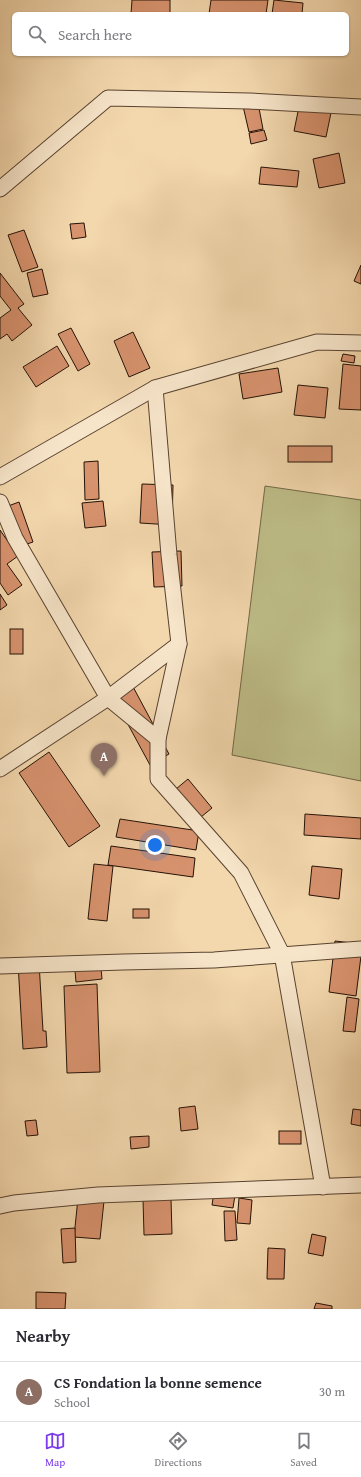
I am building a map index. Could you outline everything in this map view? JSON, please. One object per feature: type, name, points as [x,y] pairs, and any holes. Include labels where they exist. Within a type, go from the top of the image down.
[{"type":"street","points":[[0,189],[108,98],[249,101],[361,107]]},
{"type":"street","points":[[0,477],[155,388],[317,342],[361,344]]},
{"type":"street","points":[[155,388],[169,555],[179,644],[158,739],[158,778],[241,873],[282,954],[323,1187]]},
{"type":"street","points":[[0,502],[15,538],[108,698],[158,739]]},
{"type":"street","points":[[0,769],[108,698],[179,644]]},
{"type":"street","points":[[0,966],[214,960],[361,949]]},
{"type":"street","points":[[0,1206],[14,1203],[98,1195],[361,1186]]},
{"type":"shaded area","points":[[265,486],[361,500],[361,781],[232,755]]},
{"type":"building","points":[[132,0],[170,0],[170,12],[131,12]]},
{"type":"building","points":[[211,0],[268,0],[266,12],[209,12]]},
{"type":"building","points":[[274,0],[303,3],[302,12],[272,12]]},
{"type":"building","points":[[300,102],[332,108],[326,137],[294,131]]},
{"type":"building","points":[[258,103],[263,129],[249,132],[243,106]]},
{"type":"building","points":[[264,130],[267,140],[251,144],[249,133]]},
{"type":"building","points":[[339,153],[345,183],[319,188],[313,159]]},
{"type":"building","points":[[261,167],[299,171],[297,187],[259,184]]},
{"type":"building","points":[[84,223],[86,237],[72,239],[70,224]]},
{"type":"building","points":[[24,230],[38,267],[22,272],[8,235]]},
{"type":"building","points":[[361,265],[361,284],[354,281]]},
{"type":"building","points":[[42,269],[48,294],[33,297],[27,273]]},
{"type":"building","points":[[0,273],[24,304],[18,308],[32,325],[12,341],[7,334],[0,339],[0,318],[11,310],[0,296]]},
{"type":"building","points":[[71,328],[90,364],[78,371],[58,334]]},
{"type":"building","points":[[133,332],[150,368],[129,377],[114,341]]},
{"type":"building","points":[[57,346],[69,366],[36,387],[23,367]]},
{"type":"building","points":[[343,354],[355,356],[354,363],[341,361]]},
{"type":"building","points":[[343,364],[361,366],[361,410],[339,409]]},
{"type":"building","points":[[278,368],[282,392],[243,399],[239,374]]},
{"type":"building","points":[[298,385],[328,388],[325,418],[294,415]]},
{"type":"building","points":[[288,446],[332,446],[332,462],[288,462]]},
{"type":"building","points":[[98,461],[99,499],[85,500],[84,462]]},
{"type":"building","points":[[142,484],[173,485],[172,525],[140,523]]},
{"type":"building","points":[[103,501],[106,526],[85,528],[82,503]]},
{"type":"building","points":[[19,502],[33,542],[15,548],[0,509]]},
{"type":"building","points":[[0,530],[18,556],[7,564],[22,585],[8,595],[0,583]]},
{"type":"building","points":[[181,551],[182,586],[154,587],[152,552]]},
{"type":"building","points":[[0,594],[7,605],[0,610]]},
{"type":"building","points":[[10,629],[23,629],[23,654],[10,654]]},
{"type":"building","points":[[131,683],[169,754],[150,765],[111,693]]},
{"type":"building","points":[[49,752],[100,826],[69,847],[19,773]]},
{"type":"building","points":[[188,779],[212,808],[201,817],[176,789]]},
{"type":"building","points":[[305,814],[361,818],[361,839],[304,835]]},
{"type":"building","points":[[120,819],[199,831],[196,850],[116,837]]},
{"type":"building","points":[[111,846],[195,858],[193,877],[108,865]]},
{"type":"building","points":[[94,864],[113,866],[107,921],[88,919]]},
{"type":"building","points":[[312,866],[342,869],[339,899],[309,895]]},
{"type":"building","points":[[133,909],[149,909],[149,918],[133,918]]},
{"type":"building","points":[[335,941],[361,944],[356,996],[329,992]]},
{"type":"building","points":[[100,957],[102,979],[76,982],[74,959]]},
{"type":"building","points":[[39,962],[43,1031],[46,1031],[47,1047],[23,1049],[18,963]]},
{"type":"building","points":[[97,984],[100,1072],[67,1073],[64,986]]},
{"type":"building","points":[[347,997],[359,999],[355,1032],[343,1031]]},
{"type":"building","points":[[195,1106],[198,1129],[181,1131],[179,1108]]},
{"type":"building","points":[[353,1109],[361,1110],[361,1126],[351,1124]]},
{"type":"building","points":[[36,1120],[38,1135],[27,1136],[25,1121]]},
{"type":"building","points":[[279,1131],[301,1131],[301,1144],[279,1144]]},
{"type":"building","points":[[149,1136],[149,1147],[131,1149],[130,1137]]},
{"type":"building","points":[[214,1192],[235,1195],[233,1208],[212,1205]]},
{"type":"building","points":[[78,1198],[104,1201],[100,1239],[74,1237]]},
{"type":"building","points":[[239,1198],[252,1200],[250,1224],[237,1223]]},
{"type":"building","points":[[143,1199],[171,1199],[172,1234],[144,1235]]},
{"type":"building","points":[[224,1211],[235,1211],[237,1240],[225,1241]]},
{"type":"building","points":[[75,1228],[76,1262],[63,1263],[61,1229]]},
{"type":"building","points":[[312,1234],[326,1237],[323,1256],[308,1253]]},
{"type":"building","points":[[268,1248],[285,1249],[284,1279],[267,1279]]},
{"type":"building","points":[[36,1292],[66,1293],[65,1309],[36,1309]]},
{"type":"building","points":[[316,1303],[332,1306],[332,1309],[314,1309]]},
{"type":"place","name":"CS Fondation la bonne semence","points":[[104,776]]}]
